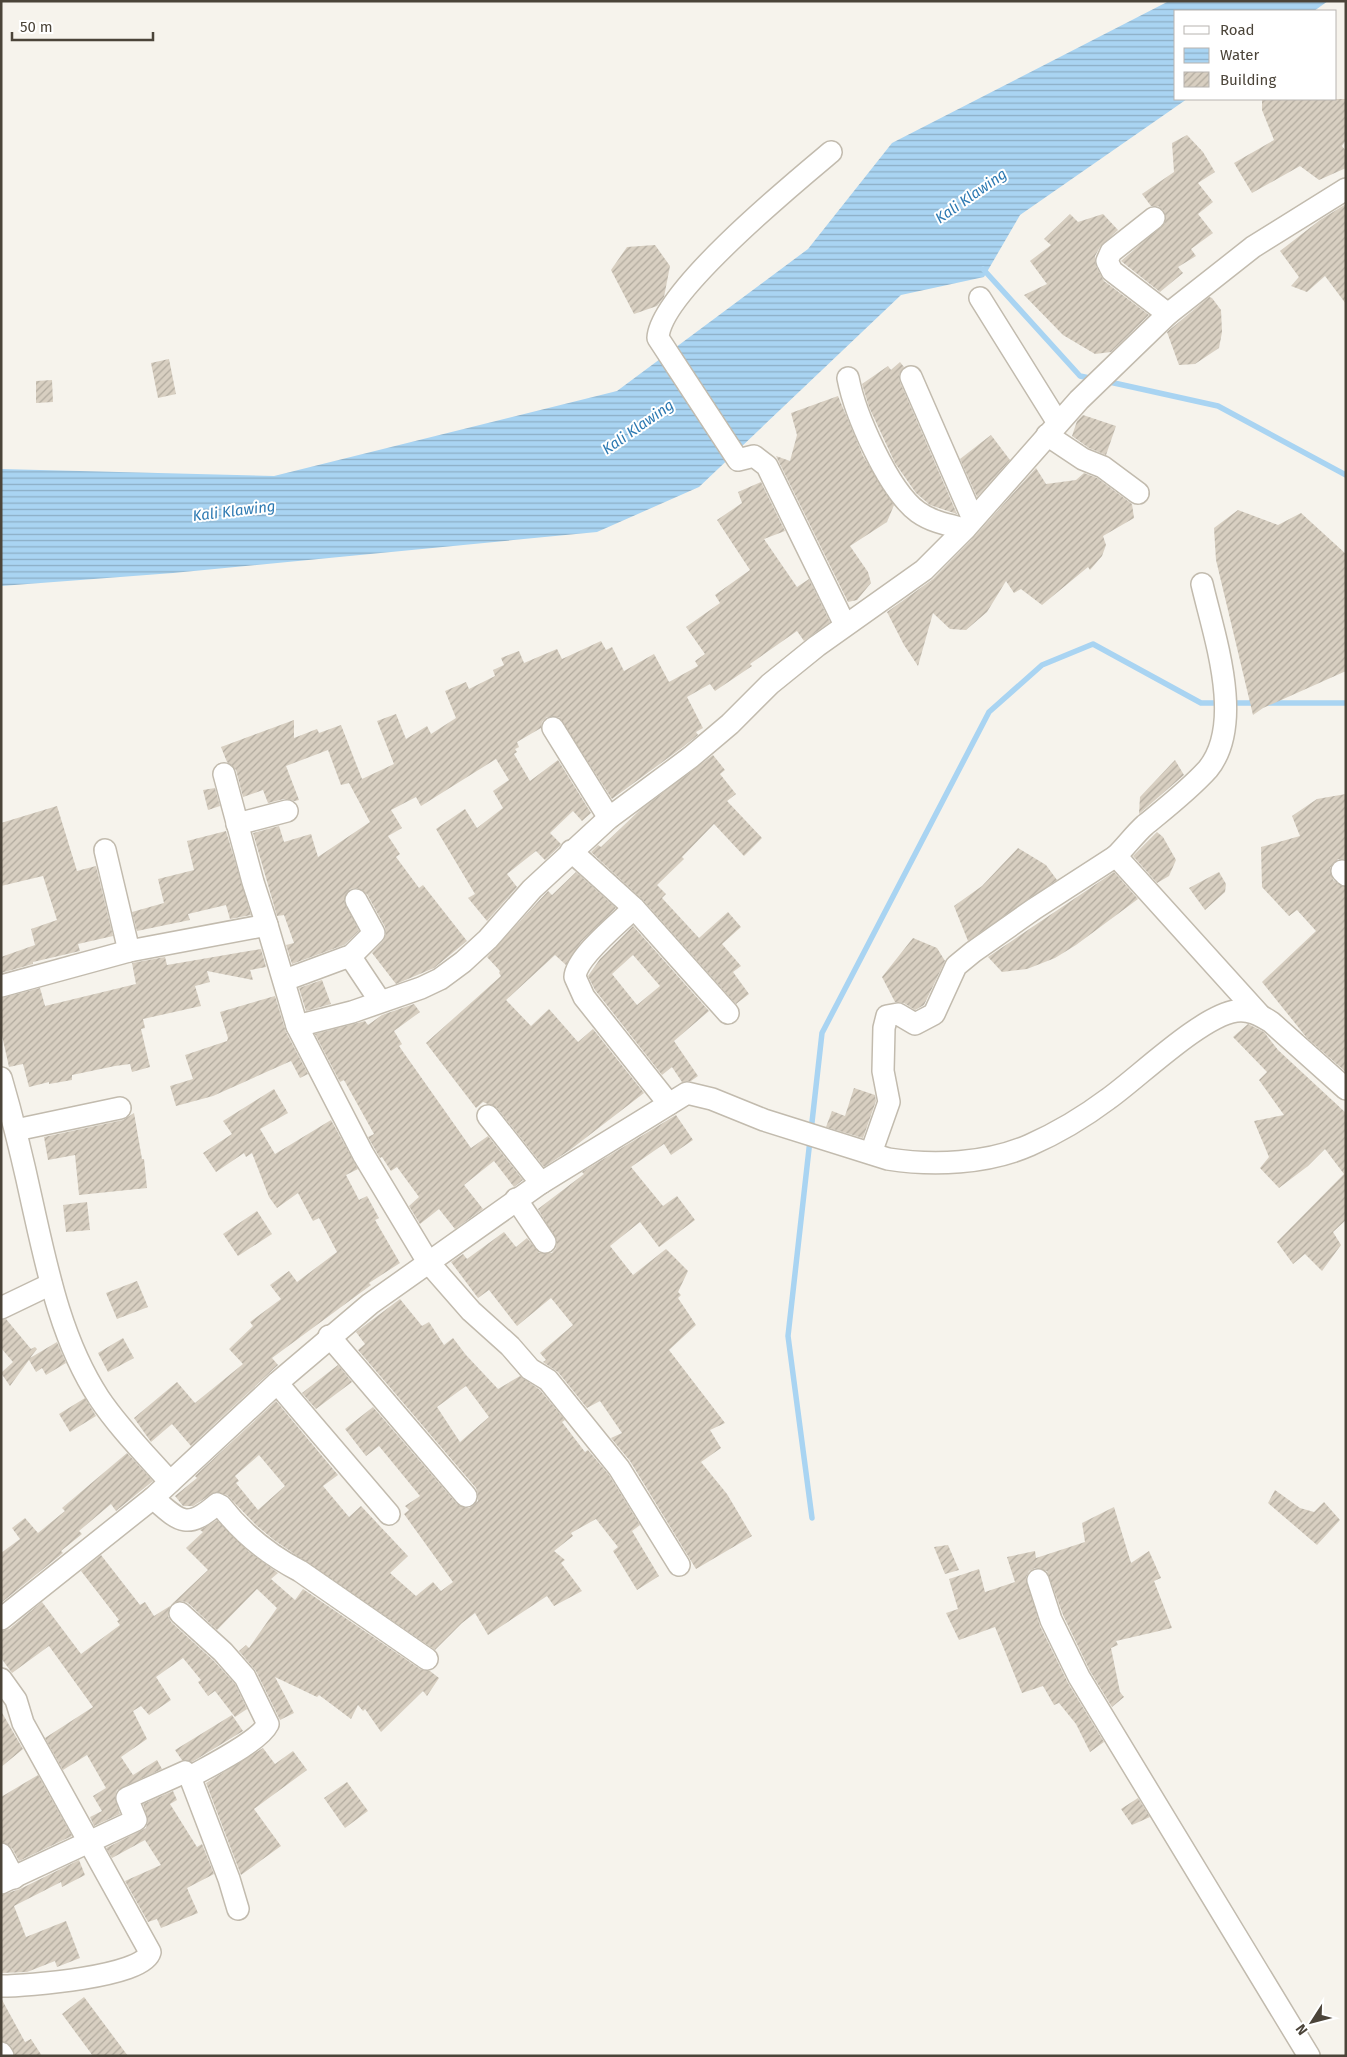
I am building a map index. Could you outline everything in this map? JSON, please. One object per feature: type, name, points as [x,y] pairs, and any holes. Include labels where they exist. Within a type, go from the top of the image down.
[{"type":"street","points":[[831,152],[775,198],[703,269],[665,315],[658,331],[660,344],[738,460],[754,456],[767,466],[845,626]]},
{"type":"street","points":[[297,1026],[352,1012],[380,1001],[394,998],[440,979],[463,962],[488,939],[532,889],[609,818],[691,757],[730,724],[770,684],[845,626],[924,570],[969,524],[1079,400],[1168,314],[1253,247],[1346,189]]},
{"type":"street","points":[[1154,218],[1111,252],[1107,261],[1112,271],[1168,314]]},
{"type":"street","points":[[980,298],[1052,429],[1083,459],[1103,467],[1138,493]]},
{"type":"street","points":[[911,377],[969,524]]},
{"type":"street","points":[[848,378],[853,402],[862,424],[878,457],[906,500],[913,508],[928,518],[969,524]]},
{"type":"street","points":[[871,1154],[888,1102],[882,1071],[884,1028],[887,1016],[898,1014],[915,1024],[934,1014],[956,966],[1034,909],[1116,856],[1144,827],[1186,792],[1208,768],[1218,753],[1225,734],[1223,687],[1202,584]]},
{"type":"street","points":[[553,728],[609,818]]},
{"type":"street","points":[[224,774],[297,1026],[363,1154],[428,1262],[471,1311],[510,1346],[530,1369],[548,1380],[619,1468],[679,1565]]},
{"type":"street","points":[[237,824],[287,810]]},
{"type":"street","points":[[105,850],[129,952]]},
{"type":"street","points":[[571,851],[634,908],[728,1013]]},
{"type":"street","points":[[1116,856],[1259,1014],[1280,1029],[1346,1089]]},
{"type":"street","points":[[285,980],[349,958],[374,932],[356,900]]},
{"type":"street","points":[[634,908],[590,952],[578,967],[575,978],[584,997],[668,1104]]},
{"type":"street","points":[[1,986],[129,952],[268,925]]},
{"type":"street","points":[[349,958],[380,1001]]},
{"type":"street","points":[[1,1619],[153,1498],[329,1336],[428,1262],[541,1182],[687,1093],[695,1094],[764,1120],[871,1154],[906,1161],[953,1162],[999,1155],[1029,1145],[1108,1100],[1188,1036],[1213,1020],[1235,1011],[1244,1010],[1259,1014]]},
{"type":"street","points":[[1,1078],[16,1130],[51,1284],[63,1322],[80,1364],[100,1398],[170,1482]]},
{"type":"street","points":[[16,1130],[120,1108]]},
{"type":"street","points":[[488,1116],[541,1182]]},
{"type":"street","points":[[516,1200],[545,1242]]},
{"type":"street","points":[[1,1308],[51,1284]]},
{"type":"street","points":[[329,1336],[466,1496]]},
{"type":"street","points":[[277,1383],[390,1514]]},
{"type":"street","points":[[153,1498],[174,1517],[186,1522],[203,1516],[217,1504],[247,1536],[279,1561],[300,1571],[427,1659]]},
{"type":"street","points":[[1038,1580],[1051,1620],[1079,1677],[1309,2056]]},
{"type":"street","points":[[180,1613],[194,1623],[245,1677],[268,1724],[260,1735],[228,1756],[190,1777]]},
{"type":"street","points":[[1,1679],[16,1700],[23,1723],[147,1945],[149,1956],[134,1966],[86,1978],[1,1986]]},
{"type":"street","points":[[1,1854],[8,1881],[136,1820],[127,1798],[185,1772],[190,1777],[229,1879],[238,1909]]},
{"type":"water","name":"Kali Klawing","points":[[1169,1],[1328,1],[1315,10],[1174,10],[1174,100],[1186,100],[1020,215],[984,277],[901,295],[699,487],[597,532],[173,573],[1,586],[1,469],[274,476],[617,391],[808,249],[892,143]]},
{"type":"building","points":[[1346,99],[1346,140],[1342,146],[1346,151],[1346,168],[1319,180],[1300,166],[1252,193],[1234,163],[1274,140],[1262,110],[1262,100]]},
{"type":"building","points":[[1187,135],[1203,152],[1215,172],[1198,183],[1213,202],[1198,214],[1213,233],[1191,249],[1196,256],[1178,267],[1183,273],[1160,292],[1121,261],[1165,223],[1164,211],[1158,206],[1151,206],[1142,194],[1174,172],[1172,143]]},
{"type":"building","points":[[1346,204],[1346,304],[1325,276],[1307,292],[1291,286],[1299,277],[1280,251],[1320,220]]},
{"type":"building","points":[[1070,214],[1078,222],[1103,214],[1118,230],[1100,247],[1095,256],[1096,266],[1104,281],[1149,315],[1111,352],[1095,354],[1063,335],[1024,295],[1047,284],[1030,261],[1051,245],[1044,239]]},
{"type":"building","points":[[655,245],[670,266],[664,297],[657,306],[634,314],[611,270],[627,247]]},
{"type":"building","points":[[1209,297],[1212,298],[1221,310],[1222,332],[1219,348],[1195,364],[1179,365],[1167,332]]},
{"type":"building","points":[[169,359],[176,394],[158,398],[151,363]]},
{"type":"building","points":[[900,362],[904,367],[899,375],[900,382],[957,514],[930,505],[916,493],[895,463],[869,407],[862,384],[888,366],[891,370]]},
{"type":"building","points":[[52,380],[53,402],[36,403],[36,381]]},
{"type":"building","points":[[838,396],[863,456],[894,505],[887,522],[850,546],[868,572],[871,583],[857,600],[848,602],[776,456],[790,461],[797,435],[791,413]]},
{"type":"building","points":[[1083,415],[1116,426],[1106,455],[1089,448],[1072,436],[1077,421]]},
{"type":"building","points":[[991,435],[1010,460],[977,497],[960,459]]},
{"type":"building","points":[[1036,468],[1046,484],[1076,480],[1084,473],[1097,478],[1132,504],[1134,518],[1103,536],[1106,545],[1102,556],[1090,570],[1088,567],[1042,605],[1021,589],[1014,593],[1006,581],[987,612],[966,630],[950,629],[933,613],[918,666],[904,645],[887,612],[933,579]]},
{"type":"building","points":[[761,482],[785,531],[764,539],[797,587],[809,579],[830,622],[804,641],[797,631],[750,664],[752,666],[715,691],[710,684],[687,697],[703,728],[696,732],[698,735],[612,799],[559,717],[547,717],[542,722],[541,728],[517,742],[519,747],[515,749],[517,752],[514,754],[530,781],[558,760],[591,813],[582,821],[573,811],[550,833],[561,844],[560,846],[545,860],[536,851],[507,874],[517,887],[487,921],[468,898],[475,894],[436,829],[465,809],[477,828],[503,808],[493,791],[509,780],[496,759],[421,806],[416,797],[391,810],[402,828],[388,836],[400,854],[396,857],[419,888],[423,885],[467,941],[434,968],[396,984],[372,953],[383,941],[386,934],[385,927],[367,894],[357,888],[350,889],[344,900],[359,931],[344,945],[292,964],[286,945],[294,943],[284,915],[277,916],[253,833],[279,826],[284,842],[311,834],[318,857],[370,822],[349,783],[341,785],[328,750],[286,766],[299,800],[284,799],[268,803],[263,790],[243,797],[236,770],[227,762],[221,747],[294,720],[294,738],[317,729],[319,733],[341,725],[362,779],[394,764],[377,721],[396,714],[406,739],[427,726],[431,734],[456,718],[445,691],[466,682],[469,689],[495,676],[493,670],[504,665],[501,658],[519,651],[524,663],[557,649],[562,659],[601,641],[606,650],[612,647],[624,671],[654,654],[669,682],[698,666],[695,661],[705,654],[686,627],[720,603],[715,595],[750,570],[717,520],[742,503],[738,492]]},
{"type":"building","points":[[1238,510],[1278,525],[1301,513],[1346,554],[1346,671],[1263,708],[1253,715],[1216,560],[1214,528]]},
{"type":"building","points":[[713,755],[725,770],[720,774],[736,794],[727,801],[762,838],[744,856],[714,824],[682,857],[684,859],[657,885],[666,894],[662,898],[699,938],[728,912],[741,927],[722,944],[741,966],[733,972],[749,994],[736,1004],[643,900],[591,852],[598,845],[601,847],[640,810]]},
{"type":"building","points":[[1175,760],[1184,775],[1139,814],[1140,797]]},
{"type":"building","points":[[215,788],[220,806],[208,810],[203,790]]},
{"type":"building","points":[[1346,794],[1346,859],[1338,859],[1330,868],[1333,880],[1346,887],[1346,1072],[1307,1038],[1262,982],[1316,931],[1297,910],[1289,916],[1262,887],[1261,847],[1300,836],[1292,816],[1317,799]]},
{"type":"building","points":[[57,806],[77,871],[96,866],[113,936],[78,944],[80,951],[33,962],[33,964],[1,973],[1,957],[35,945],[31,929],[57,920],[43,876],[1,886],[1,823]]},
{"type":"building","points":[[226,831],[251,915],[230,919],[226,905],[188,914],[190,920],[137,931],[132,912],[164,903],[158,879],[194,870],[187,841]]},
{"type":"building","points":[[1157,832],[1163,837],[1176,860],[1169,876],[1157,883],[1133,856]]},
{"type":"building","points":[[1018,848],[1046,865],[1057,880],[968,941],[954,906],[982,886]]},
{"type":"building","points":[[576,872],[616,908],[581,942],[566,965],[555,955],[506,1000],[531,1026],[549,1009],[578,1042],[593,1029],[644,1093],[570,1150],[544,1167],[497,1108],[483,1102],[476,1108],[426,1043],[501,976],[500,971],[487,957],[548,891],[552,895]]},
{"type":"building","points":[[1114,872],[1138,899],[1076,945],[1055,958],[1027,969],[1002,972],[988,957]]},
{"type":"building","points":[[1219,872],[1226,884],[1225,892],[1205,910],[1189,888]]},
{"type":"building","points":[[633,926],[709,1011],[674,1041],[698,1076],[691,1081],[682,1082],[672,1067],[662,1075],[595,990],[588,976],[600,959]],"holes":[[[633,955],[660,986],[637,1005],[612,974]]]},
{"type":"building","points":[[913,938],[937,948],[945,961],[924,1005],[915,1010],[904,1003],[895,1002],[882,977]]},
{"type":"building","points":[[261,949],[266,967],[250,970],[253,980],[207,971],[210,982],[195,986],[201,1006],[143,1019],[145,1028],[141,1029],[150,1067],[132,1072],[130,1064],[115,1066],[72,1075],[72,1080],[49,1084],[49,1082],[29,1087],[23,1064],[9,1067],[1,1031],[1,998],[40,988],[45,1006],[136,984],[132,963],[165,957],[167,965]]},
{"type":"building","points":[[322,980],[331,1004],[306,1011],[299,988]]},
{"type":"building","points":[[275,996],[286,1032],[308,1074],[300,1078],[291,1061],[213,1096],[176,1106],[170,1086],[193,1079],[185,1055],[227,1041],[228,1038],[220,1012]]},
{"type":"building","points":[[414,1004],[420,1012],[394,1031],[402,1044],[399,1046],[471,1148],[488,1136],[523,1180],[514,1187],[494,1161],[464,1185],[483,1209],[455,1229],[439,1209],[420,1224],[409,1206],[419,1197],[397,1167],[391,1171],[382,1157],[380,1158],[368,1137],[374,1134],[344,1080],[340,1082],[315,1034],[365,1021],[368,1025],[382,1015]]},
{"type":"building","points":[[1248,1024],[1264,1032],[1278,1050],[1346,1113],[1346,1220],[1333,1232],[1341,1245],[1322,1271],[1305,1254],[1293,1264],[1277,1242],[1344,1174],[1325,1149],[1308,1166],[1279,1188],[1260,1168],[1269,1157],[1254,1121],[1284,1115],[1259,1080],[1267,1072],[1233,1037]]},
{"type":"building","points":[[854,1088],[875,1095],[876,1101],[863,1138],[826,1127],[832,1111],[845,1116]]},
{"type":"building","points":[[274,1089],[288,1113],[260,1129],[275,1154],[331,1120],[358,1169],[346,1175],[359,1200],[367,1196],[379,1218],[375,1220],[400,1263],[369,1283],[371,1285],[272,1358],[278,1365],[191,1446],[172,1424],[151,1442],[134,1418],[177,1382],[195,1403],[243,1364],[229,1349],[253,1326],[250,1322],[281,1299],[270,1285],[289,1271],[297,1282],[337,1252],[319,1218],[313,1221],[298,1193],[277,1208],[269,1197],[252,1153],[246,1157],[244,1153],[216,1172],[203,1153],[232,1134],[223,1121]]},
{"type":"building","points":[[134,1113],[142,1159],[144,1159],[147,1188],[79,1195],[75,1155],[48,1160],[44,1137],[123,1120]]},
{"type":"building","points":[[676,1115],[693,1140],[671,1155],[664,1144],[631,1167],[663,1206],[677,1196],[695,1220],[659,1247],[640,1222],[610,1246],[633,1275],[666,1249],[688,1271],[678,1292],[681,1295],[678,1298],[696,1325],[669,1350],[725,1423],[710,1430],[721,1448],[701,1462],[727,1494],[752,1536],[696,1569],[630,1461],[611,1438],[622,1433],[600,1401],[587,1408],[558,1372],[543,1362],[546,1360],[540,1353],[573,1325],[551,1298],[517,1326],[489,1290],[478,1298],[451,1262],[463,1254],[467,1259],[504,1232],[516,1247],[527,1238],[539,1253],[552,1253],[556,1248],[557,1241],[538,1209],[584,1174],[582,1172]]},
{"type":"building","points":[[87,1202],[90,1230],[66,1232],[63,1205]]},
{"type":"building","points":[[257,1211],[272,1234],[238,1256],[223,1234]]},
{"type":"building","points":[[137,1281],[148,1307],[117,1319],[106,1293]]},
{"type":"building","points":[[400,1299],[422,1326],[429,1322],[444,1345],[453,1338],[498,1389],[520,1376],[540,1390],[565,1420],[562,1422],[585,1452],[588,1450],[609,1475],[640,1525],[632,1531],[659,1576],[637,1590],[613,1551],[618,1547],[596,1519],[571,1533],[573,1536],[554,1551],[565,1560],[561,1563],[582,1591],[554,1606],[547,1596],[488,1635],[475,1613],[435,1650],[274,1540],[256,1525],[227,1495],[215,1492],[193,1506],[183,1506],[175,1496],[197,1478],[195,1476],[276,1401],[338,1475],[323,1486],[349,1517],[361,1506],[408,1556],[390,1573],[416,1596],[433,1582],[441,1591],[453,1582],[404,1514],[409,1510],[405,1506],[420,1496],[379,1446],[366,1456],[345,1429],[373,1407],[457,1504],[469,1508],[478,1501],[476,1488],[358,1350],[365,1344],[356,1332]],"holes":[[[466,1386],[489,1417],[460,1442],[437,1407]],[[259,1455],[285,1486],[258,1510],[236,1483],[239,1481],[235,1476]]]},
{"type":"building","points":[[6,1319],[31,1349],[35,1347],[37,1349],[30,1358],[57,1342],[66,1363],[46,1375],[42,1368],[36,1372],[29,1360],[10,1386],[1,1373],[13,1362],[1,1348],[1,1320]]},
{"type":"building","points":[[123,1338],[134,1358],[108,1372],[98,1353]]},
{"type":"building","points":[[338,1365],[352,1382],[316,1409],[302,1393]]},
{"type":"building","points":[[85,1398],[96,1416],[70,1432],[59,1414]]},
{"type":"building","points":[[127,1453],[153,1481],[116,1511],[111,1504],[79,1531],[82,1534],[61,1551],[63,1553],[1,1603],[1,1553],[20,1539],[12,1528],[25,1518],[38,1533],[65,1511],[62,1508]]},
{"type":"building","points":[[1275,1490],[1300,1508],[1314,1512],[1324,1502],[1340,1520],[1317,1545],[1268,1503]]},
{"type":"building","points":[[1114,1507],[1131,1563],[1149,1551],[1161,1578],[1154,1581],[1172,1628],[1116,1641],[1118,1645],[1111,1648],[1120,1692],[1124,1697],[1112,1707],[1090,1671],[1063,1615],[1047,1571],[1035,1568],[1029,1571],[1026,1578],[1040,1626],[1068,1683],[1104,1742],[1090,1752],[1076,1724],[1059,1703],[1054,1705],[1043,1686],[1022,1693],[995,1627],[959,1640],[946,1613],[958,1609],[949,1579],[979,1569],[985,1592],[1015,1582],[1007,1557],[1035,1551],[1036,1558],[1085,1542],[1082,1523]]},
{"type":"building","points":[[217,1520],[249,1552],[278,1573],[271,1579],[295,1600],[303,1589],[420,1669],[430,1671],[439,1678],[427,1696],[423,1691],[381,1732],[365,1709],[363,1711],[358,1705],[351,1719],[319,1695],[317,1697],[275,1677],[294,1713],[280,1720],[256,1671],[239,1651],[246,1645],[249,1648],[277,1608],[257,1589],[217,1630],[188,1603],[182,1601],[173,1603],[208,1570],[186,1548],[203,1532],[200,1530]]},
{"type":"building","points":[[948,1545],[959,1570],[945,1574],[934,1547]]},
{"type":"building","points":[[101,1555],[140,1605],[145,1602],[154,1616],[170,1606],[168,1616],[171,1622],[214,1661],[235,1684],[247,1709],[235,1717],[215,1691],[208,1696],[198,1682],[201,1680],[183,1658],[156,1677],[171,1700],[149,1715],[141,1706],[133,1711],[147,1739],[121,1757],[133,1775],[157,1760],[162,1769],[117,1790],[115,1797],[120,1814],[94,1826],[90,1817],[102,1811],[93,1796],[106,1788],[87,1755],[63,1770],[45,1738],[93,1707],[49,1646],[12,1673],[1,1658],[1,1631],[9,1629],[42,1602],[81,1654],[120,1625],[117,1621],[119,1620],[81,1571]]},
{"type":"building","points":[[1,1711],[23,1749],[1,1767]]},
{"type":"building","points":[[232,1715],[243,1731],[192,1762],[182,1760],[175,1750]]},
{"type":"building","points":[[263,1748],[275,1764],[293,1751],[307,1770],[254,1809],[281,1846],[241,1875],[206,1783]]},
{"type":"building","points":[[38,1775],[72,1836],[19,1861],[12,1848],[1,1842],[1,1797]]},
{"type":"building","points":[[347,1782],[368,1811],[345,1828],[324,1798]]},
{"type":"building","points":[[173,1791],[177,1800],[170,1804],[197,1847],[202,1844],[214,1874],[187,1888],[198,1913],[161,1928],[157,1919],[148,1922],[125,1881],[161,1865],[145,1840],[112,1858],[106,1848],[146,1828],[148,1821],[143,1804]]},
{"type":"building","points":[[1138,1798],[1150,1817],[1132,1825],[1121,1809]]},
{"type":"building","points":[[79,1860],[85,1875],[62,1887],[61,1882],[14,1906],[26,1937],[66,1921],[80,1958],[57,1967],[55,1961],[27,1972],[1,1973],[1,1895],[20,1889]]},
{"type":"building","points":[[84,1997],[128,2056],[93,2056],[62,2014]]},
{"type":"building","points":[[1,1998],[25,2042],[31,2039],[42,2056],[15,2056],[11,2046],[1,2041]]},
{"type":"waterway","points":[[983,269],[1080,376],[1094,379]]},
{"type":"waterway","points":[[1105,381],[1218,406],[1346,475]]},
{"type":"waterway","points":[[812,1518],[788,1336],[822,1033],[989,712],[1042,665],[1093,644],[1201,703],[1257,703]]},
{"type":"waterway","points":[[1268,703],[1346,703]]}]
